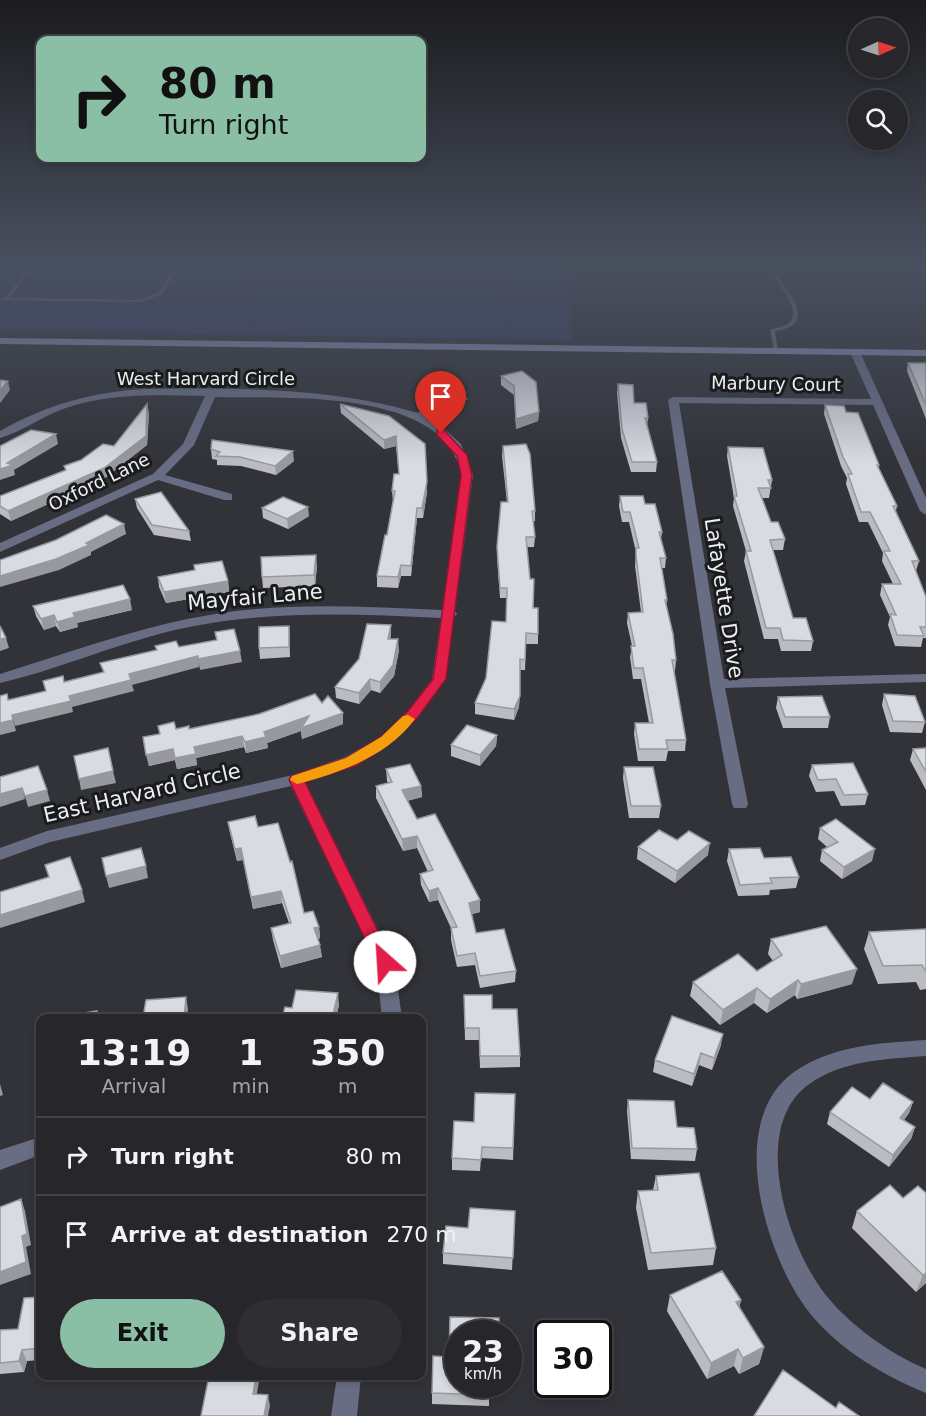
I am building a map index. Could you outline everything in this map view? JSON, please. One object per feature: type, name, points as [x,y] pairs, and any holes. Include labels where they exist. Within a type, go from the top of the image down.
[{"type":"main road","points":[[0,341],[926,353]]},
{"type":"street","points":[[855,352],[926,511]]},
{"type":"street","name":"West Harvard Circle","points":[[0,435],[37,414],[93,398],[146,393],[332,397],[380,405],[417,417],[451,441],[462,455],[466,465],[466,488],[450,614]]},
{"type":"street","name":"Oxford Lane","points":[[0,548],[157,476],[188,446],[211,394]]},
{"type":"street","points":[[417,417],[464,399]]},
{"type":"street","name":"Lafayette Drive","points":[[675,400],[673,400],[684,487],[740,804]]},
{"type":"street","name":"Marbury Court","points":[[675,400],[878,402]]},
{"type":"street","points":[[157,476],[228,497]]},
{"type":"street","name":"Mayfair Lane","points":[[0,679],[152,632],[215,618],[290,611],[450,614]]},
{"type":"street","name":"East Harvard Circle","points":[[0,854],[47,837],[296,780],[351,761],[386,740],[413,714],[439,679],[450,614]]},
{"type":"street","points":[[717,684],[926,678]]},
{"type":"street","points":[[296,780],[385,962],[392,1014]]},
{"type":"street","points":[[926,1048],[865,1051],[817,1068],[785,1093],[767,1128],[766,1170],[788,1255],[814,1300],[863,1346],[926,1381]]},
{"type":"street","points":[[0,1160],[36,1147]]},
{"type":"street","points":[[344,1416],[348,1380]]},
{"type":"lane","points":[[772,331],[776,351]]},
{"type":"shaded area","points":[[5,331],[572,331],[572,340]]},
{"type":"building","points":[[908,363],[926,363],[926,405]]},
{"type":"building","points":[[522,371],[536,382],[539,412],[516,419],[514,386],[501,376]]},
{"type":"building","points":[[0,380],[8,381],[0,391]]},
{"type":"building","points":[[618,384],[633,385],[634,403],[646,403],[648,418],[645,418],[657,462],[632,462],[622,429]]},
{"type":"building","points":[[147,404],[146,436],[104,468],[8,511],[0,506],[0,496],[66,470],[64,466],[81,460],[103,444],[114,446]]},
{"type":"building","points":[[340,404],[389,416],[425,444],[427,482],[422,508],[417,508],[411,566],[401,565],[398,577],[377,576],[395,491],[392,491],[394,474],[399,474],[396,436],[384,440]]},
{"type":"building","points":[[825,405],[844,406],[846,412],[858,413],[879,465],[877,465],[897,506],[893,506],[919,561],[912,561],[926,597],[926,627],[920,627],[924,636],[897,635],[890,614],[896,615],[882,584],[901,584],[884,551],[890,551],[870,512],[861,512],[848,474],[852,474],[843,457]]},
{"type":"building","points":[[31,430],[56,434],[7,463],[13,465],[0,469],[0,446]]},
{"type":"building","points":[[212,440],[293,451],[275,466],[240,457],[216,456],[220,452],[211,449]]},
{"type":"building","points":[[526,444],[530,454],[535,537],[526,537],[530,579],[534,579],[533,608],[538,608],[538,634],[526,633],[525,660],[520,659],[520,696],[514,709],[475,703],[486,678],[492,621],[506,622],[507,588],[500,588],[497,547],[501,502],[508,502],[503,446]]},
{"type":"building","points":[[728,447],[763,448],[772,480],[768,480],[771,488],[758,488],[771,522],[778,522],[785,539],[770,540],[793,618],[806,618],[813,641],[783,640],[780,628],[766,628],[746,551],[751,551],[734,496],[737,496]]},
{"type":"building","points":[[161,492],[189,531],[152,525],[135,499]]},
{"type":"building","points":[[620,496],[643,496],[645,504],[655,504],[662,532],[659,532],[666,558],[660,558],[667,600],[665,600],[673,634],[676,660],[672,660],[686,740],[666,740],[668,749],[639,749],[635,723],[653,723],[643,668],[634,668],[631,646],[635,646],[628,613],[643,612],[636,556],[636,548],[639,548],[630,512],[623,512]]},
{"type":"building","points":[[283,497],[308,507],[287,519],[262,508]]},
{"type":"building","points":[[106,515],[124,524],[86,543],[89,545],[56,559],[0,576],[0,560],[56,540]]},
{"type":"building","points":[[316,555],[314,575],[262,577],[261,557]]},
{"type":"building","points":[[222,561],[228,581],[164,592],[158,577],[195,570],[194,565]]},
{"type":"building","points":[[123,585],[130,599],[73,613],[75,617],[57,622],[54,615],[41,619],[33,606]]},
{"type":"building","points":[[367,624],[391,625],[388,639],[398,639],[393,665],[380,682],[370,679],[359,693],[335,687],[359,659]]},
{"type":"building","points":[[0,626],[6,638],[0,639]]},
{"type":"building","points":[[289,626],[289,647],[259,648],[259,627]]},
{"type":"building","points":[[234,629],[240,651],[198,659],[198,656],[129,674],[131,680],[69,696],[71,701],[12,715],[13,720],[0,723],[0,696],[7,694],[8,700],[46,691],[43,681],[63,676],[64,682],[104,672],[100,663],[157,650],[155,646],[176,641],[179,647],[217,640],[215,632]]},
{"type":"building","points":[[315,694],[322,703],[328,696],[343,713],[301,728],[309,716],[264,732],[266,737],[245,742],[242,736],[194,747],[196,754],[175,758],[173,749],[146,755],[143,737],[160,734],[158,726],[174,722],[176,729],[189,726],[189,729],[259,714]]},
{"type":"building","points":[[884,694],[915,696],[925,722],[893,721]]},
{"type":"building","points":[[822,696],[830,717],[785,717],[778,697]]},
{"type":"building","points":[[467,725],[497,735],[480,755],[451,745]]},
{"type":"building","points":[[108,748],[113,771],[79,779],[74,756]]},
{"type":"building","points":[[926,748],[926,772],[913,749]]},
{"type":"building","points":[[853,763],[868,794],[844,795],[836,779],[818,780],[812,765]]},
{"type":"building","points":[[410,764],[421,786],[402,790],[417,819],[435,814],[480,900],[469,903],[476,933],[504,929],[516,971],[480,976],[475,953],[457,956],[451,928],[457,927],[438,888],[429,891],[420,874],[433,870],[417,836],[402,839],[376,786],[392,782],[386,769]]},
{"type":"building","points":[[38,766],[47,790],[25,796],[22,788],[0,794],[0,777]]},
{"type":"building","points":[[624,767],[653,767],[661,806],[631,806]]},
{"type":"building","points":[[255,816],[258,827],[278,823],[290,862],[292,861],[304,913],[313,911],[319,927],[314,928],[320,945],[280,956],[271,928],[291,923],[281,891],[251,897],[241,848],[235,849],[228,822]]},
{"type":"building","points":[[836,819],[875,849],[844,867],[822,850],[838,842],[820,828]]},
{"type":"building","points":[[659,830],[677,840],[689,831],[710,843],[677,871],[638,847]]},
{"type":"building","points":[[141,848],[146,866],[106,876],[102,858]]},
{"type":"building","points":[[760,848],[764,858],[791,857],[799,877],[770,878],[772,883],[740,885],[729,849]]},
{"type":"building","points":[[70,857],[82,890],[0,915],[0,892],[49,877],[45,865]]},
{"type":"building","points":[[826,926],[857,969],[801,984],[798,980],[770,999],[757,988],[723,1010],[693,982],[738,954],[757,971],[782,955],[771,939]]},
{"type":"building","points":[[926,929],[926,972],[922,965],[883,966],[869,932]]},
{"type":"building","points":[[296,990],[338,993],[333,1014],[283,1014],[285,1007],[292,1008]]},
{"type":"building","points":[[464,995],[492,995],[492,1009],[517,1009],[520,1056],[480,1056],[479,1028],[465,1028]]},
{"type":"building","points":[[186,997],[184,1014],[144,1014],[146,1000]]},
{"type":"building","points":[[97,1011],[97,1014],[78,1014]]},
{"type":"building","points":[[672,1016],[723,1034],[714,1058],[701,1053],[694,1074],[655,1060]]},
{"type":"building","points":[[883,1083],[913,1102],[900,1118],[915,1127],[893,1155],[830,1112],[852,1087],[870,1099]]},
{"type":"building","points":[[475,1093],[515,1094],[513,1148],[482,1147],[481,1160],[452,1158],[454,1121],[474,1122]]},
{"type":"building","points":[[628,1100],[674,1101],[677,1127],[694,1128],[697,1149],[632,1148]]},
{"type":"building","points":[[699,1173],[716,1248],[651,1253],[638,1191],[658,1190],[656,1176]]},
{"type":"building","points":[[890,1185],[903,1198],[918,1186],[926,1193],[926,1273],[923,1275],[857,1211]]},
{"type":"building","points":[[21,1199],[27,1234],[22,1236],[26,1262],[0,1272],[0,1207]]},
{"type":"building","points":[[470,1208],[515,1211],[513,1258],[443,1253],[446,1226],[468,1228]]},
{"type":"building","points":[[722,1271],[741,1300],[736,1302],[764,1347],[743,1358],[738,1349],[711,1363],[670,1295]]},
{"type":"building","points":[[36,1297],[36,1348],[22,1350],[19,1361],[0,1363],[0,1330],[18,1329],[24,1298]]},
{"type":"building","points":[[450,1317],[499,1318],[499,1320],[450,1320]]},
{"type":"building","points":[[433,1356],[444,1357],[444,1393],[432,1393]]},
{"type":"building","points":[[783,1370],[836,1408],[839,1402],[859,1416],[754,1416]]},
{"type":"building","points":[[208,1380],[255,1380],[253,1394],[268,1395],[264,1416],[201,1416]]},
{"type":"slow traffic","points":[[297,780],[351,761],[386,740],[408,719]]},
{"type":"route","points":[[385,962],[296,780],[351,761],[386,740],[413,714],[439,679],[450,614],[467,475],[462,455],[441,433]]}]
